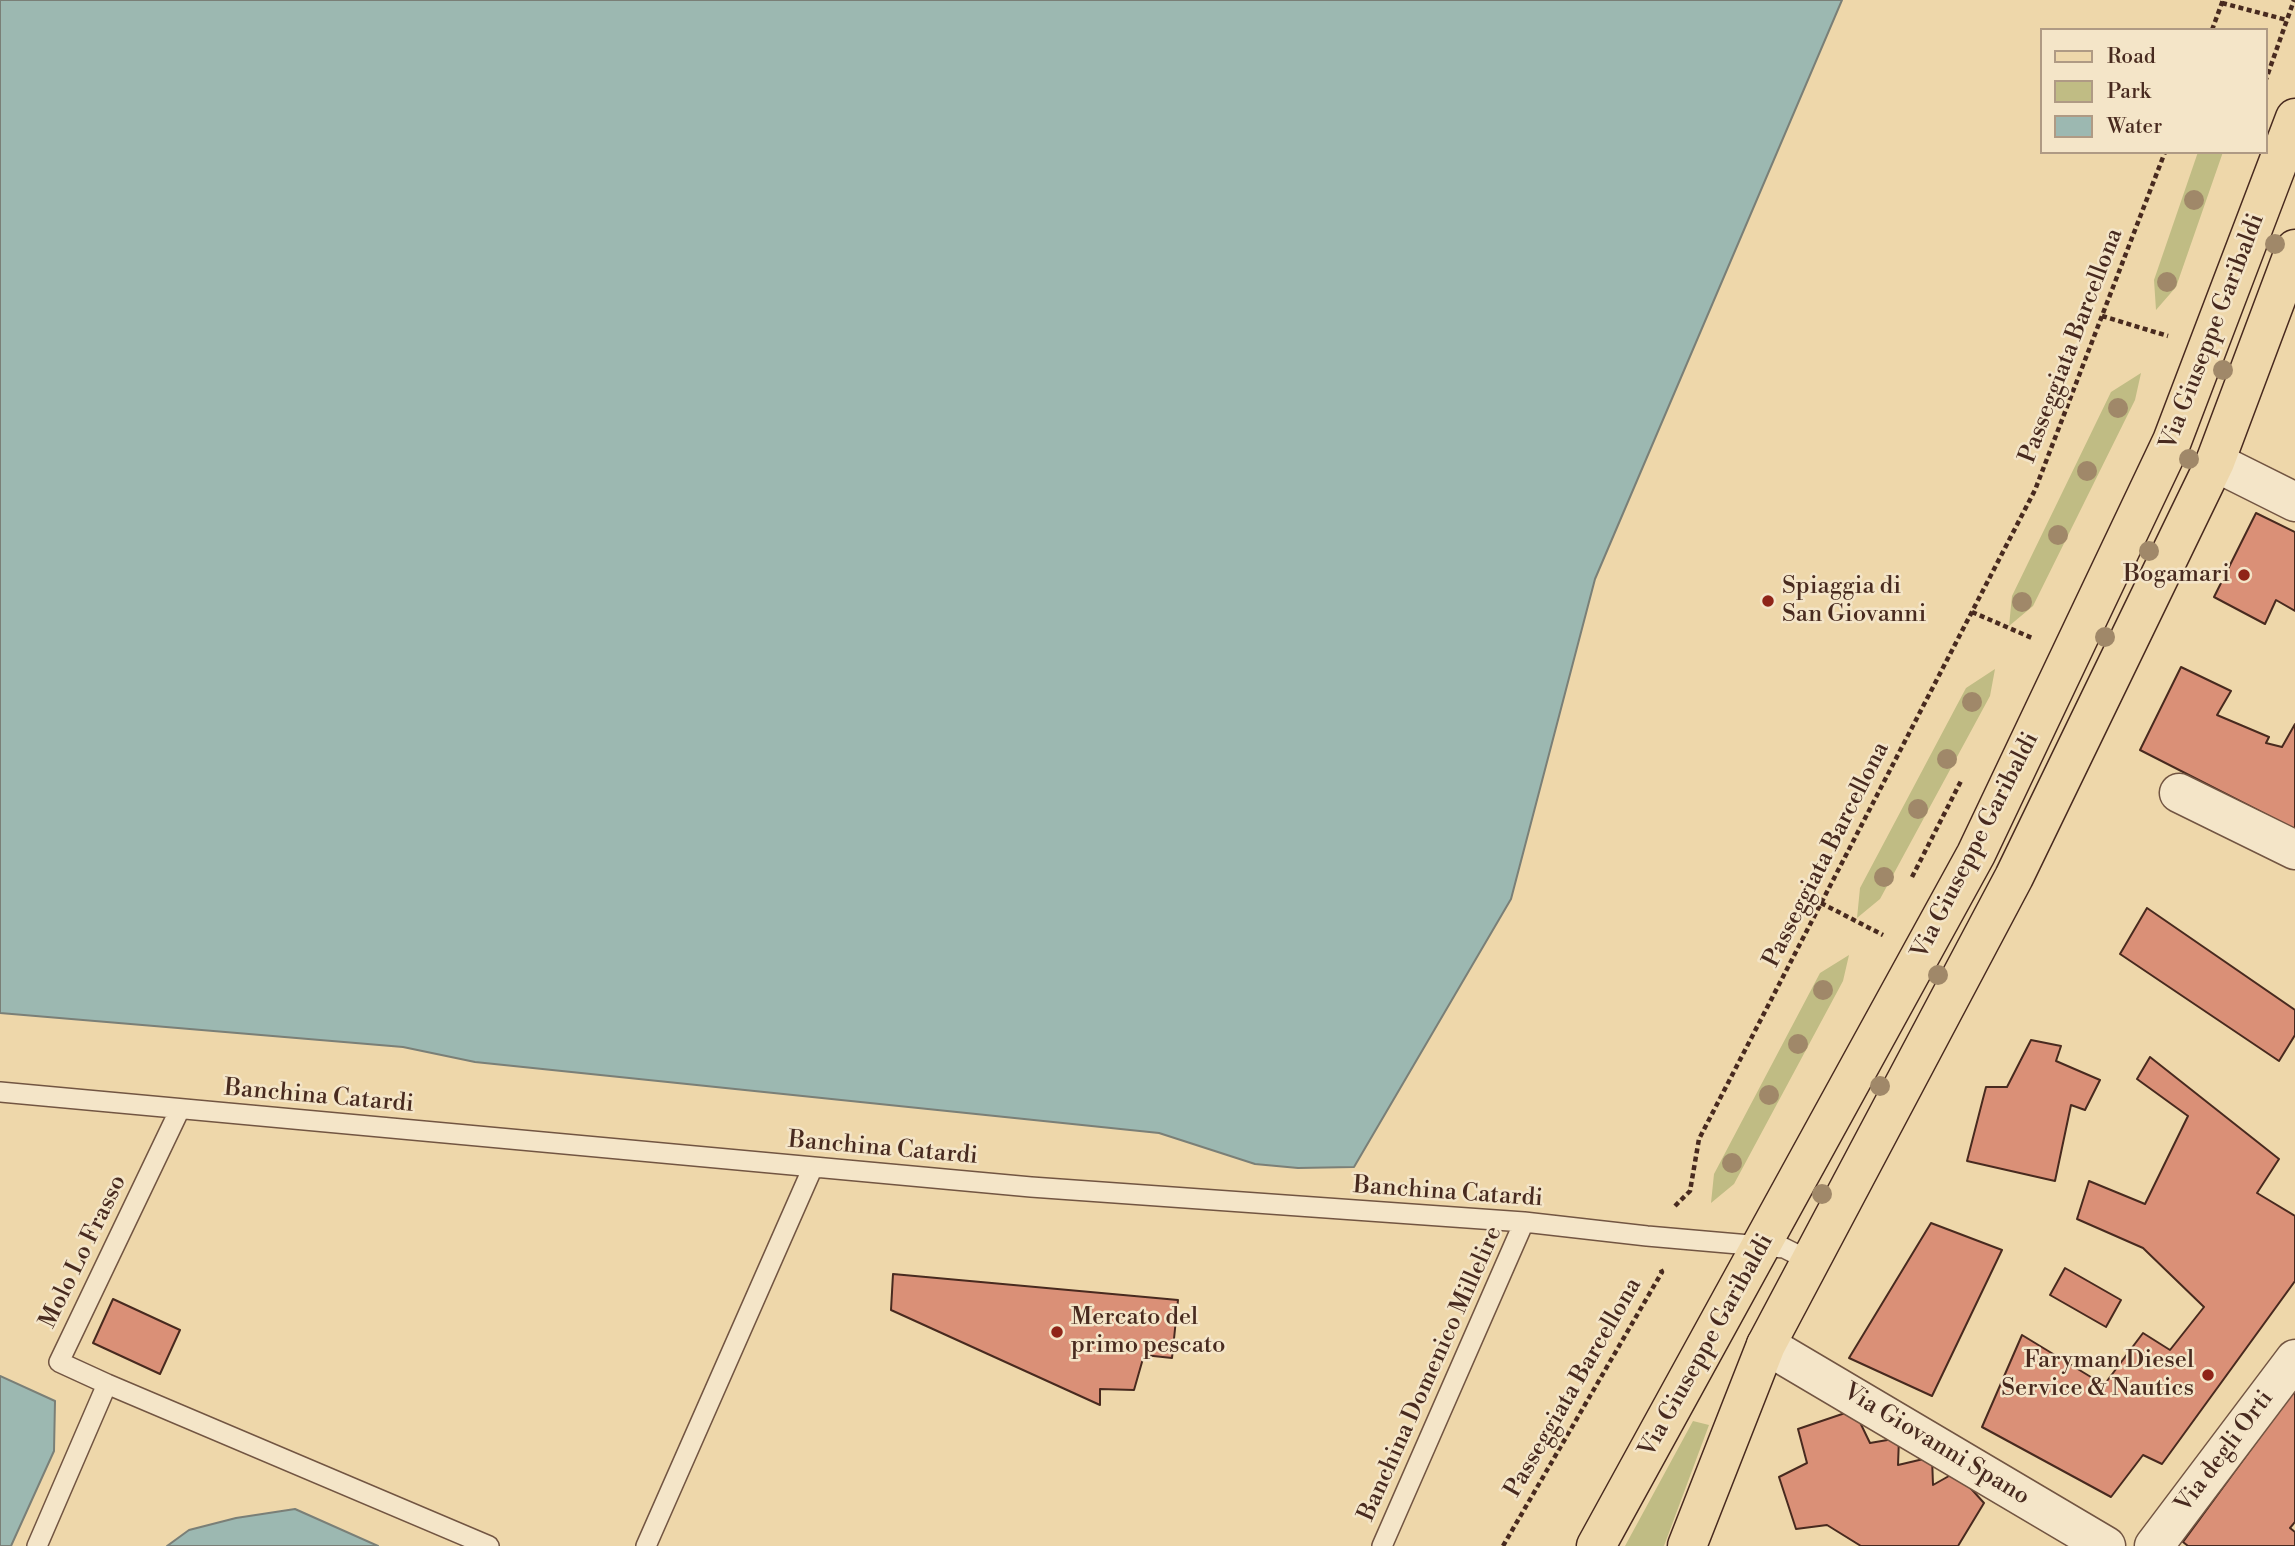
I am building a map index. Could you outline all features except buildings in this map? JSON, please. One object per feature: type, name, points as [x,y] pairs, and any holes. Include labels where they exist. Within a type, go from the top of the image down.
[{"type":"main road","name":"Via Giuseppe Garibaldi","points":[[1596,1546],[1976,854],[2172,441],[2295,118]]},
{"type":"main road","name":"Via Giuseppe Garibaldi","points":[[1687,1546],[1766,1345],[2014,877],[2215,462],[2295,249]]},
{"type":"main road","points":[[1673,1408],[1696,1399],[1710,1403],[1723,1410],[1730,1437]]},
{"type":"street","points":[[2215,462],[2295,502]]},
{"type":"street","points":[[2179,793],[2295,850]]},
{"type":"street","name":"Via Giovanni Spano","points":[[1766,1345],[2106,1546]]},
{"type":"street","name":"Via degli Orti","points":[[2154,1546],[2295,1359]]},
{"type":"lane","name":"Banchina Catardi","points":[[0,1092],[1044,1188],[1524,1222],[1790,1249],[1802,1257],[1805,1272]]},
{"type":"lane","name":"Molo Lo Frasso","points":[[107,1384],[59,1362],[180,1109]]},
{"type":"lane","points":[[646,1546],[813,1167]]},
{"type":"lane","name":"Banchina Domenico Millelire","points":[[1382,1546],[1524,1222]]},
{"type":"lane","points":[[37,1546],[107,1384],[489,1546]]},
{"type":"path","points":[[2267,76],[2294,0]]},
{"type":"path","points":[[2213,28],[2223,2],[2287,20]]},
{"type":"path","name":"Passeggiata Barcellona","points":[[1503,1546],[1662,1272],[1647,1236],[1690,1191],[1699,1139],[2035,490],[2164,154]]},
{"type":"path","points":[[2102,316],[2207,347]]},
{"type":"path","points":[[1972,612],[2034,638],[2027,651]]},
{"type":"path","points":[[1908,886],[1965,774]]},
{"type":"path","points":[[1821,904],[1883,935]]},
{"type":"path","points":[[1877,947],[1889,923]]},
{"type":"green space","points":[[2197,154],[2222,154],[2176,287],[2156,310],[2154,280]]},
{"type":"green space","points":[[2141,373],[2135,400],[2033,606],[2009,626],[2012,596],[2111,392]]},
{"type":"green space","points":[[1995,669],[1990,696],[1880,899],[1857,918],[1860,888],[1966,688]]},
{"type":"green space","points":[[1849,955],[1843,981],[1734,1184],[1711,1203],[1714,1174],[1820,973]]},
{"type":"green space","points":[[1693,1421],[1709,1425],[1664,1546],[1625,1546]]},
{"type":"water","points":[[0,0],[1842,0],[1595,579],[1511,899],[1354,1167],[1298,1168],[1255,1164],[1159,1133],[475,1062],[403,1047],[0,1013]]},
{"type":"water","points":[[0,1376],[55,1401],[54,1451],[11,1546],[0,1546]]},
{"type":"water","points":[[295,1509],[378,1546],[167,1546],[189,1530],[236,1518]]},
{"type":"place","name":"Bogamari","points":[[2244,575]]},
{"type":"place","name":"Spiaggia di San Giovanni","points":[[1768,601]]},
{"type":"place","name":"Mercato del primo pescato","points":[[1057,1332]]},
{"type":"place","name":"Faryman Diesel Service & Nautics","points":[[2208,1375]]}]
